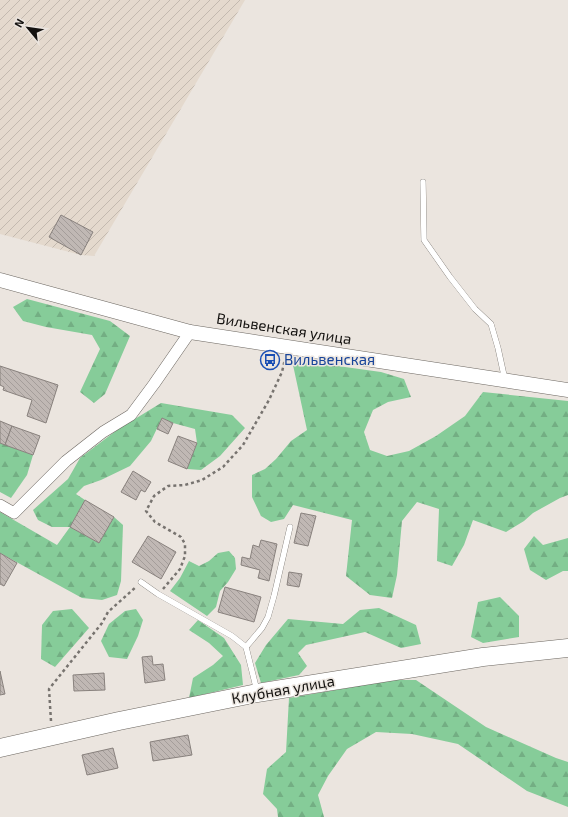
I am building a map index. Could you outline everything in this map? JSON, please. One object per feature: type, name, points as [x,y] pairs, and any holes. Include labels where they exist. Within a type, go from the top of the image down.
[{"type":"main road","name":"Клубная улица","points":[[0,748],[119,721],[257,693],[483,657],[568,648]]},
{"type":"street","name":"Вильвенская улица","points":[[0,280],[190,332],[568,390]]},
{"type":"street","points":[[0,505],[14,513],[66,461],[103,432],[131,415],[190,332]]},
{"type":"lane","points":[[423,182],[424,240],[475,309],[491,324],[505,380]]},
{"type":"lane","points":[[246,647],[262,628],[268,617],[290,527]]},
{"type":"lane","points":[[141,582],[158,594],[232,636],[246,647],[257,693]]},
{"type":"path","points":[[158,594],[180,569],[185,556],[185,544],[181,537],[155,522],[146,511],[154,496],[168,486],[185,485],[202,480],[223,467],[243,445],[269,400],[282,372],[287,347]]},
{"type":"path","points":[[52,736],[49,688],[102,623],[108,612],[141,582]]},
{"type":"shaded area","points":[[0,0],[245,0],[94,256],[81,255],[0,234]]},
{"type":"green space","points":[[27,299],[110,321],[130,336],[105,394],[94,403],[80,392],[100,349],[92,335],[46,327],[23,321],[13,307]]},
{"type":"green space","points":[[309,362],[381,372],[404,379],[411,397],[388,402],[373,410],[364,432],[370,450],[387,456],[409,451],[436,436],[465,416],[483,392],[568,401],[568,495],[533,513],[524,521],[506,532],[473,520],[464,545],[452,566],[437,561],[439,509],[417,502],[402,521],[397,575],[392,598],[370,595],[346,576],[352,520],[293,505],[284,519],[271,522],[261,516],[252,497],[252,475],[265,469],[276,459],[291,441],[307,430],[293,365]]},
{"type":"green space","points":[[161,403],[232,415],[245,428],[220,456],[201,470],[187,469],[197,443],[195,429],[173,423],[162,418],[151,441],[130,466],[101,480],[84,486],[76,494],[85,500],[70,527],[52,527],[38,520],[33,510],[68,479],[80,458],[117,430]]},
{"type":"green space","points":[[0,443],[33,455],[27,475],[11,498],[0,492]]},
{"type":"green space","points":[[0,512],[57,545],[70,527],[99,543],[114,517],[123,525],[121,581],[117,595],[102,600],[82,598],[0,553]]},
{"type":"green space","points":[[534,536],[543,545],[568,538],[568,571],[563,571],[546,580],[530,570],[524,549]]},
{"type":"green space","points":[[229,551],[235,558],[236,569],[220,591],[216,607],[207,616],[170,591],[180,578],[189,561],[199,566],[209,561],[218,553]]},
{"type":"green space","points":[[500,597],[519,616],[519,637],[483,643],[471,637],[478,602]]},
{"type":"green space","points":[[379,608],[416,625],[421,644],[401,648],[365,632],[306,645],[298,653],[307,666],[299,675],[261,683],[255,663],[266,645],[288,619],[343,624],[360,610]]},
{"type":"green space","points":[[72,609],[89,628],[55,667],[41,659],[42,625],[53,611]]},
{"type":"green space","points":[[136,609],[143,620],[138,636],[127,659],[109,657],[101,641],[109,624],[125,611]]},
{"type":"green space","points":[[198,620],[224,638],[241,665],[243,685],[189,698],[193,678],[213,665],[223,656],[209,643],[189,630]]},
{"type":"green space","points":[[393,680],[416,680],[486,727],[568,762],[568,807],[527,791],[458,744],[412,734],[376,732],[347,749],[328,776],[318,795],[324,817],[278,817],[277,809],[263,794],[267,769],[286,752],[289,698]]},
{"type":"building","points":[[61,215],[93,232],[81,255],[49,237]]},
{"type":"building","points":[[0,366],[58,385],[46,423],[27,416],[32,400],[3,390],[4,387],[0,385]]},
{"type":"building","points":[[162,418],[173,423],[168,434],[157,429]]},
{"type":"building","points":[[0,421],[12,426],[5,445],[0,443]]},
{"type":"building","points":[[12,426],[40,436],[33,455],[5,445]]},
{"type":"building","points":[[178,436],[197,443],[187,469],[168,461]]},
{"type":"building","points":[[133,471],[151,482],[145,492],[141,490],[136,500],[121,492]]},
{"type":"building","points":[[85,500],[114,517],[99,543],[70,527]]},
{"type":"building","points":[[301,513],[316,516],[308,546],[294,543]]},
{"type":"building","points":[[148,536],[176,552],[161,579],[132,562]]},
{"type":"building","points":[[261,540],[277,544],[269,581],[258,578],[260,570],[241,565],[242,557],[250,559],[253,545],[259,547]]},
{"type":"building","points":[[0,553],[17,563],[4,586],[0,584]]},
{"type":"building","points":[[289,572],[302,574],[299,587],[287,585]]},
{"type":"building","points":[[225,587],[261,597],[254,622],[218,612]]},
{"type":"building","points":[[152,656],[153,665],[163,664],[165,680],[145,683],[142,657]]},
{"type":"building","points":[[0,671],[5,694],[0,695]]},
{"type":"building","points":[[104,673],[105,690],[74,691],[73,675]]},
{"type":"building","points":[[188,735],[192,755],[153,761],[150,742]]},
{"type":"building","points":[[113,748],[118,768],[87,775],[82,755]]},
{"type":"place","name":"Вильвенская","points":[[270,360]]}]
